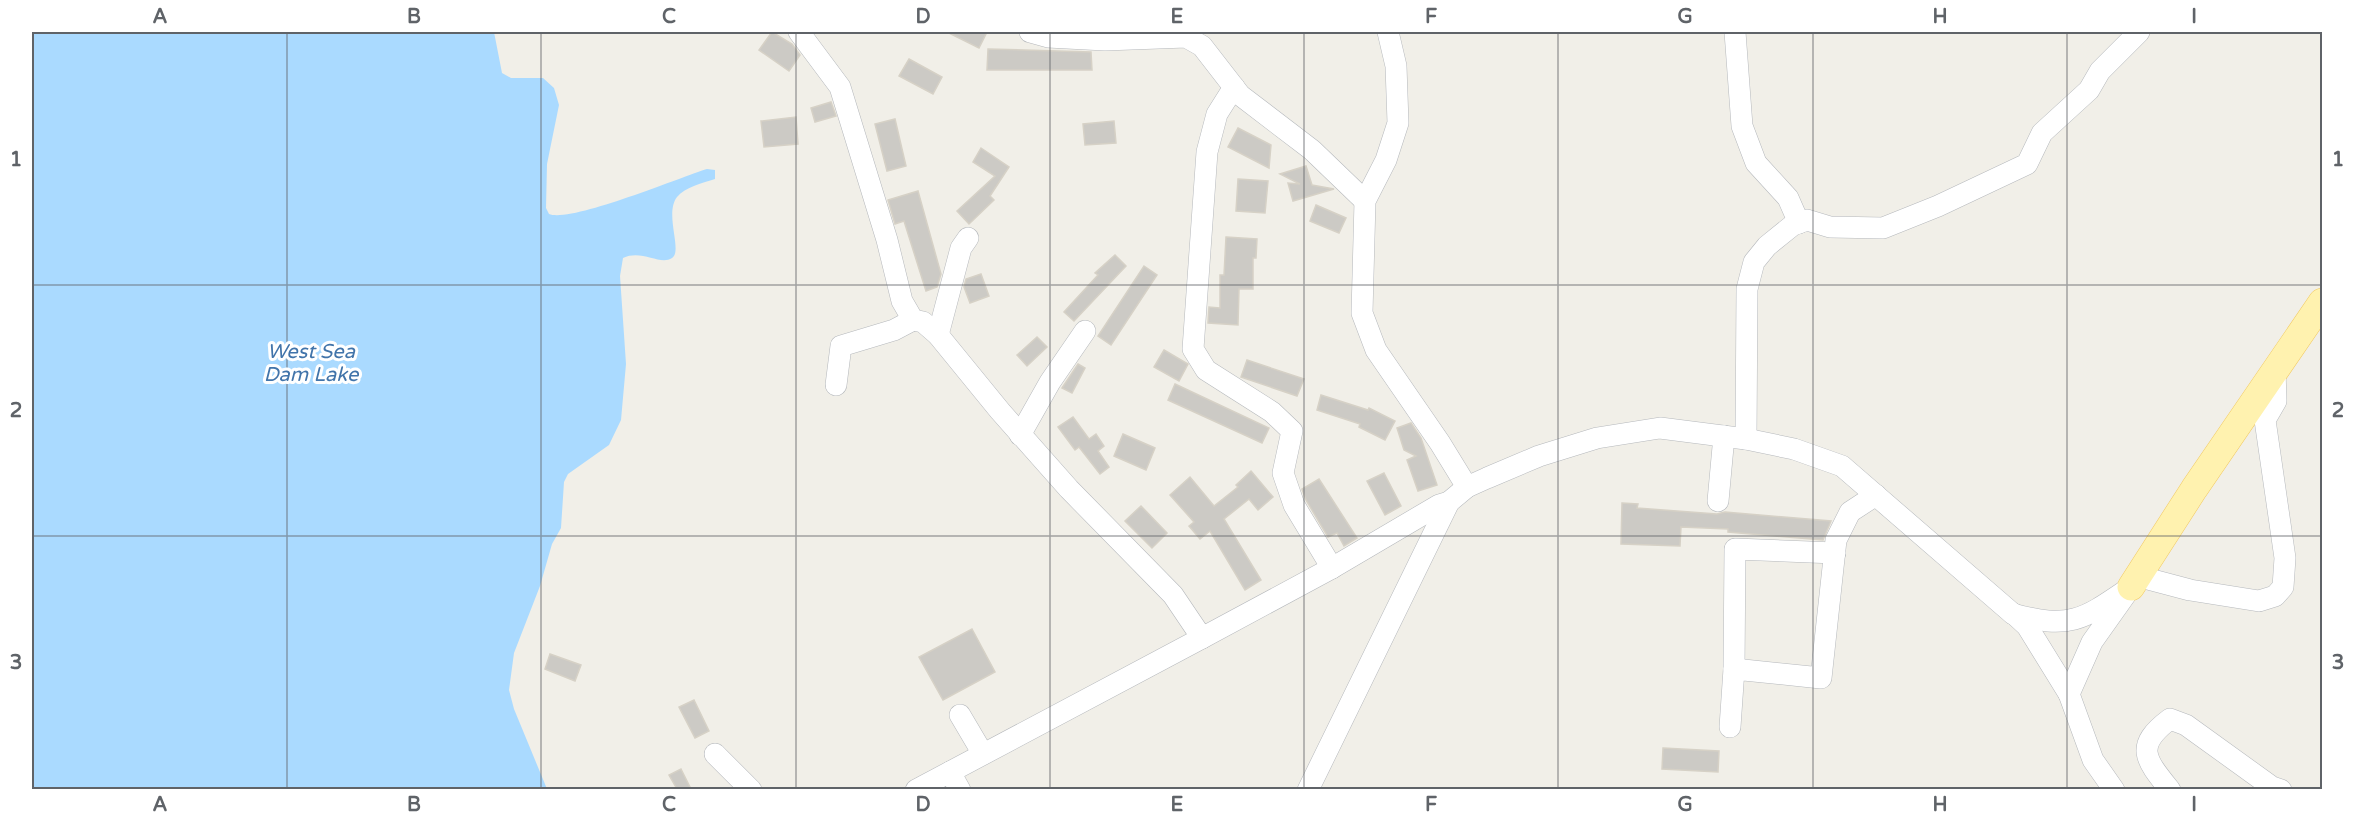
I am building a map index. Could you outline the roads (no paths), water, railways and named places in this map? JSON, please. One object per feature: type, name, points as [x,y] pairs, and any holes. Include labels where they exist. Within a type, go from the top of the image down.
[{"type":"main road","points":[[2134,582],[2322,302]]},
{"type":"street","points":[[799,32],[840,87],[887,240],[902,301],[913,320]]},
{"type":"street","points":[[1030,32],[1048,37],[1105,40],[1186,37],[1202,46],[1240,95],[1312,150],[1365,201]]},
{"type":"street","points":[[1388,32],[1396,66],[1398,123],[1386,160],[1365,201],[1362,313],[1376,350],[1440,443],[1467,487]]},
{"type":"street","points":[[1746,439],[1747,289],[1754,262],[1767,246],[1799,223],[1807,220],[1830,227],[1883,228],[2027,164],[2042,133],[2090,90],[2100,71],[2139,32]]},
{"type":"street","points":[[1734,33],[1742,126],[1756,163],[1788,198],[1799,223]]},
{"type":"street","points":[[1234,87],[1217,114],[1207,152],[1193,349],[1206,370],[1272,412],[1292,431],[1283,473],[1294,505],[1332,568]]},
{"type":"street","points":[[938,335],[961,248],[968,238]]},
{"type":"street","points":[[836,385],[841,346],[894,330],[913,320],[923,322],[938,335],[1020,435],[1069,489],[1173,595],[1202,638]]},
{"type":"street","points":[[1020,435],[1050,382],[1085,331]]},
{"type":"street","points":[[2013,614],[2039,621],[2065,622],[2089,616],[2134,582],[2259,601],[2274,596],[2283,587],[2284,558],[2265,420],[2276,401],[2275,369]]},
{"type":"street","points":[[916,789],[955,781],[983,754],[1332,568],[1439,505],[1449,502],[1467,487],[1539,456],[1597,438],[1660,428],[1746,439],[1794,449],[1842,466],[2027,626],[2069,694],[2093,760],[2114,789]]},
{"type":"street","points":[[1718,501],[1724,436]]},
{"type":"street","points":[[1734,669],[1821,678],[1836,540],[1850,512],[1875,495]]},
{"type":"street","points":[[1308,789],[1449,502]]},
{"type":"street","points":[[1730,727],[1734,669],[1735,549],[1835,553]]},
{"type":"street","points":[[2069,694],[2091,642],[2134,582]]},
{"type":"street","points":[[960,715],[983,754]]},
{"type":"street","points":[[2170,789],[2152,768],[2146,749],[2151,733],[2169,719],[2186,725],[2272,787],[2282,789]]},
{"type":"street","points":[[715,754],[751,789]]},
{"type":"water","name":"West Sea Dam Lake","points":[[32,32],[494,32],[502,73],[511,78],[543,78],[554,88],[559,105],[547,164],[546,208],[549,214],[579,212],[707,169],[715,170],[715,179],[689,188],[677,197],[672,213],[676,248],[672,258],[662,260],[637,255],[623,258],[620,276],[626,364],[621,420],[609,445],[568,474],[564,482],[561,528],[552,544],[540,586],[514,653],[509,690],[514,709],[547,789],[32,789]]}]
